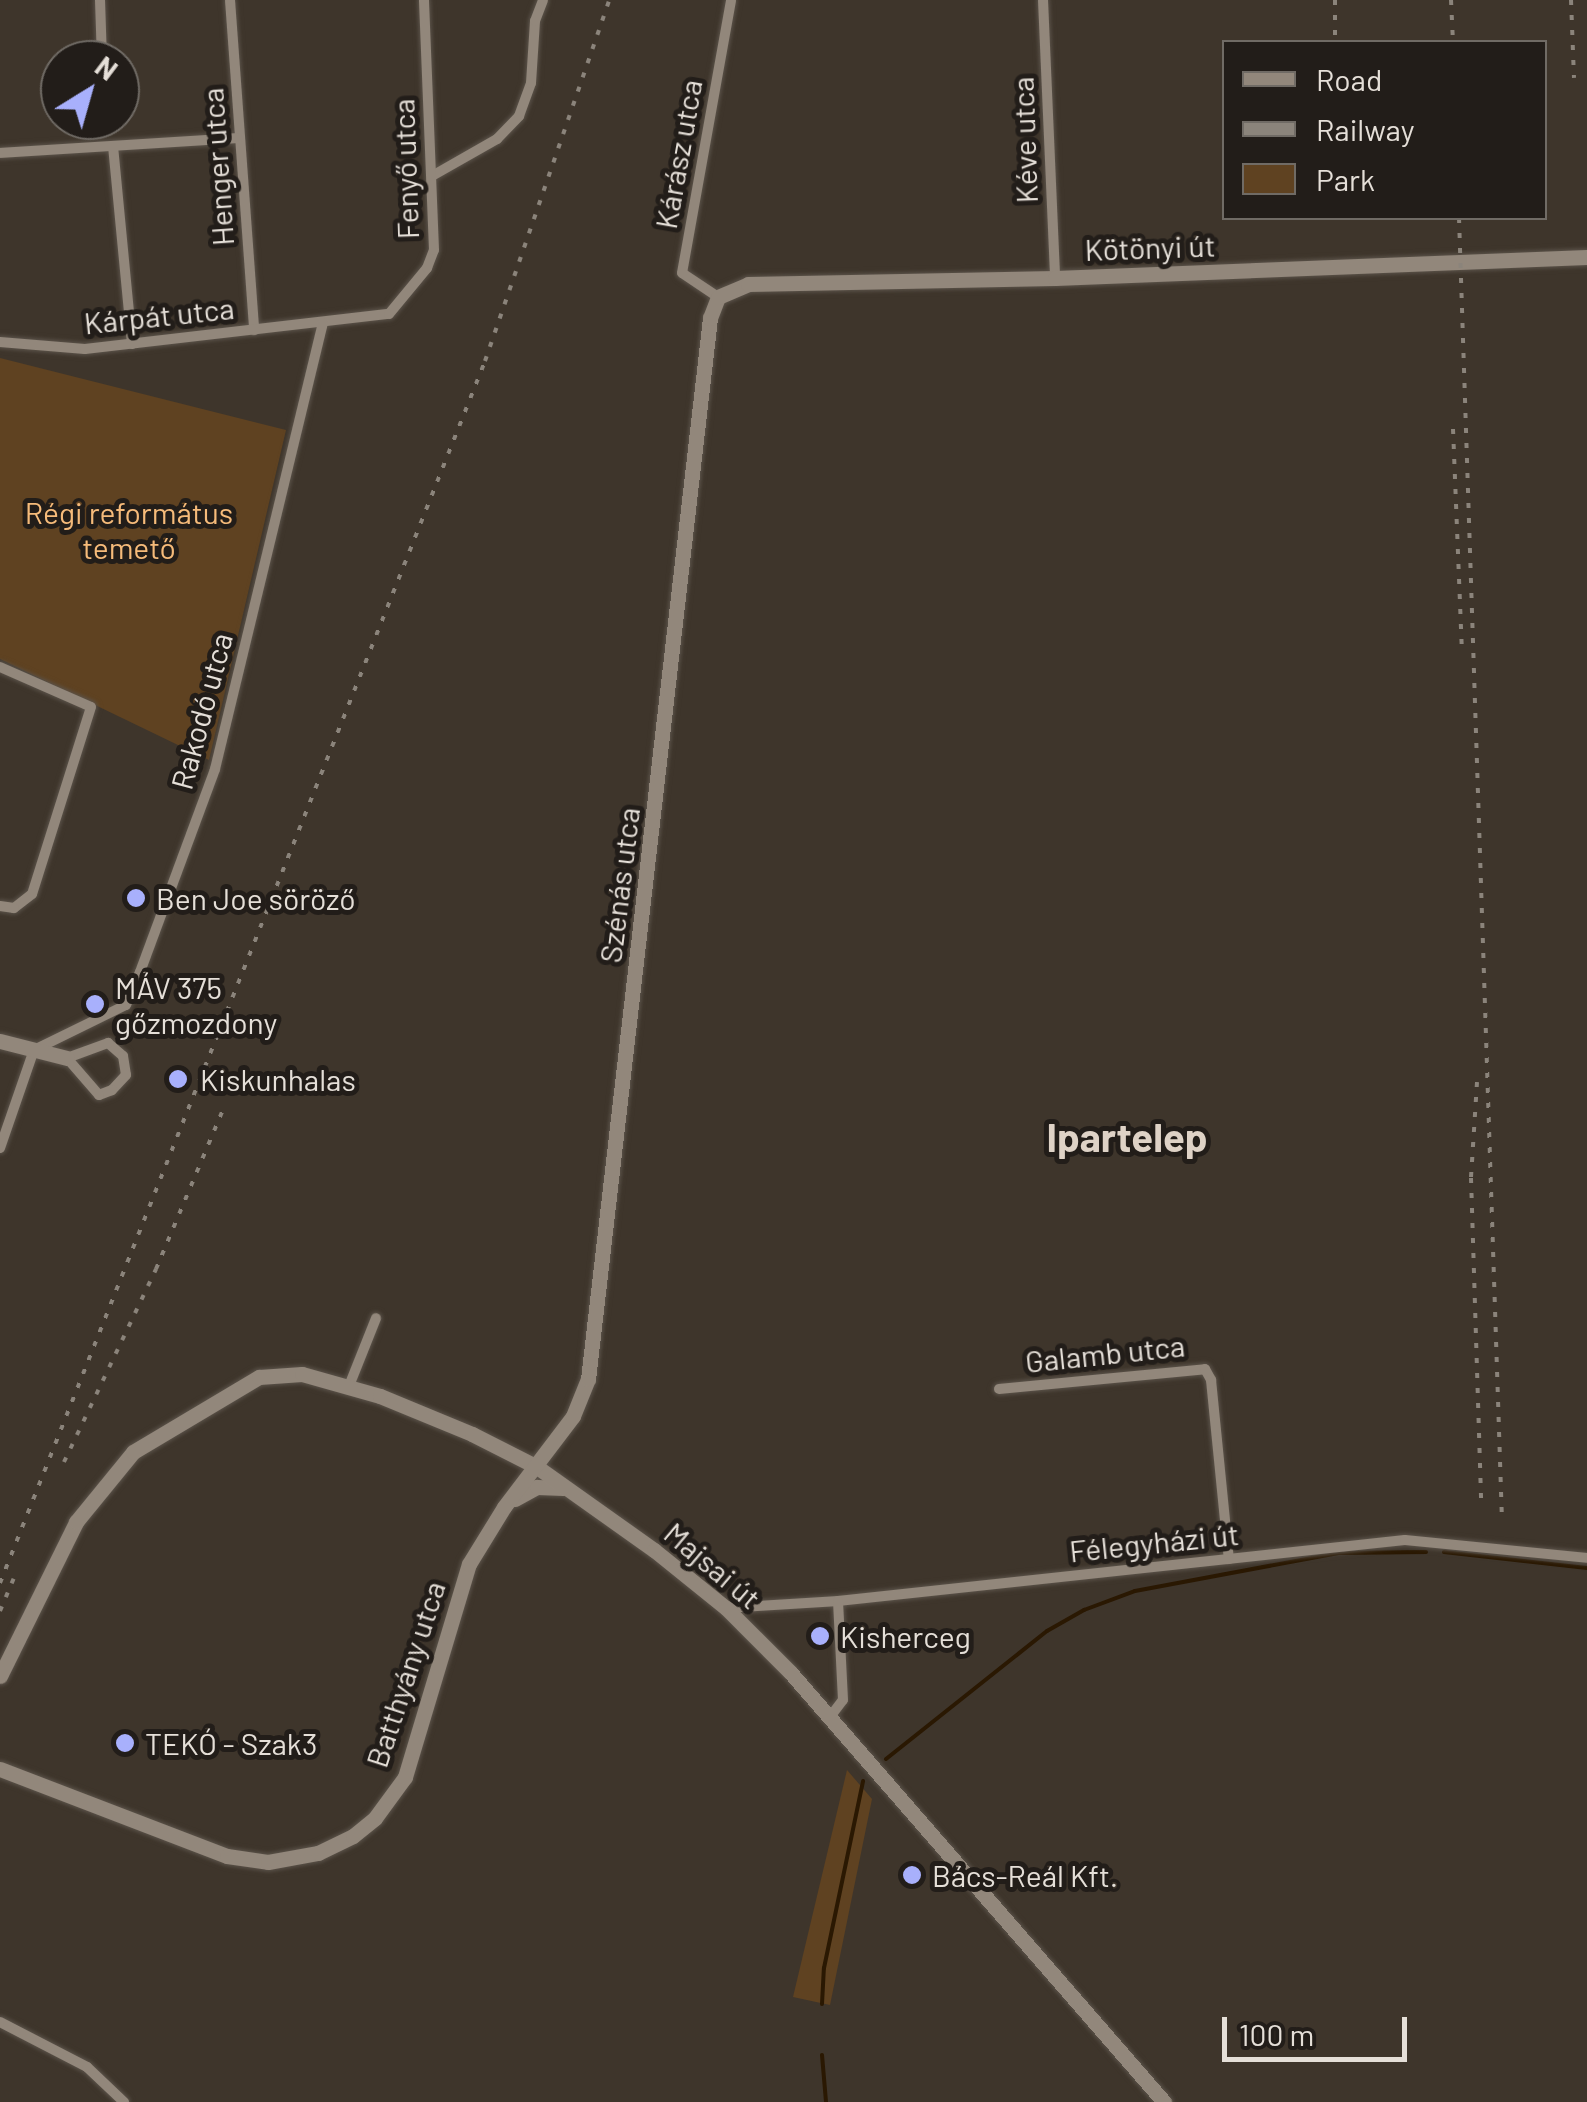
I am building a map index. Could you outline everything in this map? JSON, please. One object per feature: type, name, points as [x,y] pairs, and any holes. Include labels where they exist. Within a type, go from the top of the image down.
[{"type":"main road","name":"Kötönyi út","points":[[718,297],[748,284],[1055,278],[1587,257]]},
{"type":"main road","name":"Szénás utca","points":[[537,1467],[574,1416],[588,1379],[710,318],[718,297]]},
{"type":"main road","points":[[0,1041],[67,1058]]},
{"type":"main road","name":"Majsai út","points":[[0,1676],[70,1532],[96,1493],[132,1452],[247,1381],[282,1372],[349,1386],[472,1434],[537,1467],[726,1608],[830,1718],[1164,2102]]},
{"type":"main road","name":"Batthyány utca","points":[[4,1770],[228,1856],[279,1862],[334,1846],[375,1818],[405,1777],[456,1596],[469,1564],[504,1507],[537,1467]]},
{"type":"main road","points":[[504,1507],[537,1487],[569,1490]]},
{"type":"street","points":[[100,0],[101,40]]},
{"type":"street","name":"Henger utca","points":[[230,0],[254,330]]},
{"type":"street","name":"Fenyő utca","points":[[323,323],[389,314],[427,268],[435,234],[424,0]]},
{"type":"street","points":[[432,176],[497,139],[519,116],[531,83],[536,22],[543,0]]},
{"type":"street","name":"Kárász utca","points":[[718,297],[682,273],[731,0]]},
{"type":"street","name":"Kéve utca","points":[[1043,0],[1055,278]]},
{"type":"street","points":[[0,153],[238,138]]},
{"type":"street","points":[[113,146],[132,344]]},
{"type":"street","name":"Kárpát utca","points":[[0,342],[64,350],[323,323]]},
{"type":"street","name":"Rakodó utca","points":[[34,1050],[119,1010],[129,999],[215,769],[323,323]]},
{"type":"street","points":[[0,667],[91,707],[36,888],[20,906],[0,906]]},
{"type":"street","points":[[115,1045],[123,1056],[126,1076],[100,1096],[67,1058],[115,1045]]},
{"type":"street","points":[[0,1148],[34,1050]]},
{"type":"street","points":[[349,1386],[376,1318]]},
{"type":"street","name":"Galamb utca","points":[[999,1389],[1205,1370],[1210,1380],[1229,1559]]},
{"type":"street","name":"Félegyházi út","points":[[726,1608],[838,1601],[1405,1540],[1587,1558]]},
{"type":"street","points":[[830,1718],[843,1700],[838,1601]]},
{"type":"street","points":[[0,2022],[87,2067],[124,2102]]},
{"type":"green space","name":"Régi református temető","points":[[0,358],[286,430],[209,760],[0,659]]},
{"type":"green space","points":[[847,1770],[872,1799],[830,2005],[793,1997]]},
{"type":"waterway","points":[[886,1759],[1047,1631],[1084,1610],[1135,1591],[1338,1553],[1426,1552]]},
{"type":"waterway","points":[[1444,1552],[1587,1568]]},
{"type":"waterway","points":[[822,2004],[824,1968],[863,1781]]},
{"type":"waterway","points":[[822,2055],[826,2102]]},
{"type":"railway","points":[[0,1583],[485,361],[609,0]]},
{"type":"railway","points":[[1335,0],[1335,40]]},
{"type":"railway","points":[[1451,0],[1453,40]]},
{"type":"railway","points":[[1571,0],[1574,78]]},
{"type":"railway","points":[[1459,220],[1502,1520]]},
{"type":"railway","points":[[1453,429],[1462,654]]},
{"type":"railway","points":[[1477,1082],[1471,1178],[1481,1505]]},
{"type":"railway","points":[[64,1462],[156,1269],[224,1107]]},
{"type":"railway","points":[[0,1611],[16,1573]]},
{"type":"place","name":"Ben Joe söröző","points":[[136,898]]},
{"type":"place","name":"MÁV 375 gőzmozdony","points":[[95,1004]]},
{"type":"place","name":"Kiskunhalas","points":[[178,1079]]},
{"type":"place","name":"Kisherceg","points":[[820,1636]]},
{"type":"place","name":"TEKÓ - Szak3","points":[[125,1743]]},
{"type":"place","name":"Bács-Reál Kft.","points":[[912,1875]]},
{"type":"district","name":"Ipartelep","points":[[1127,1136]]}]
